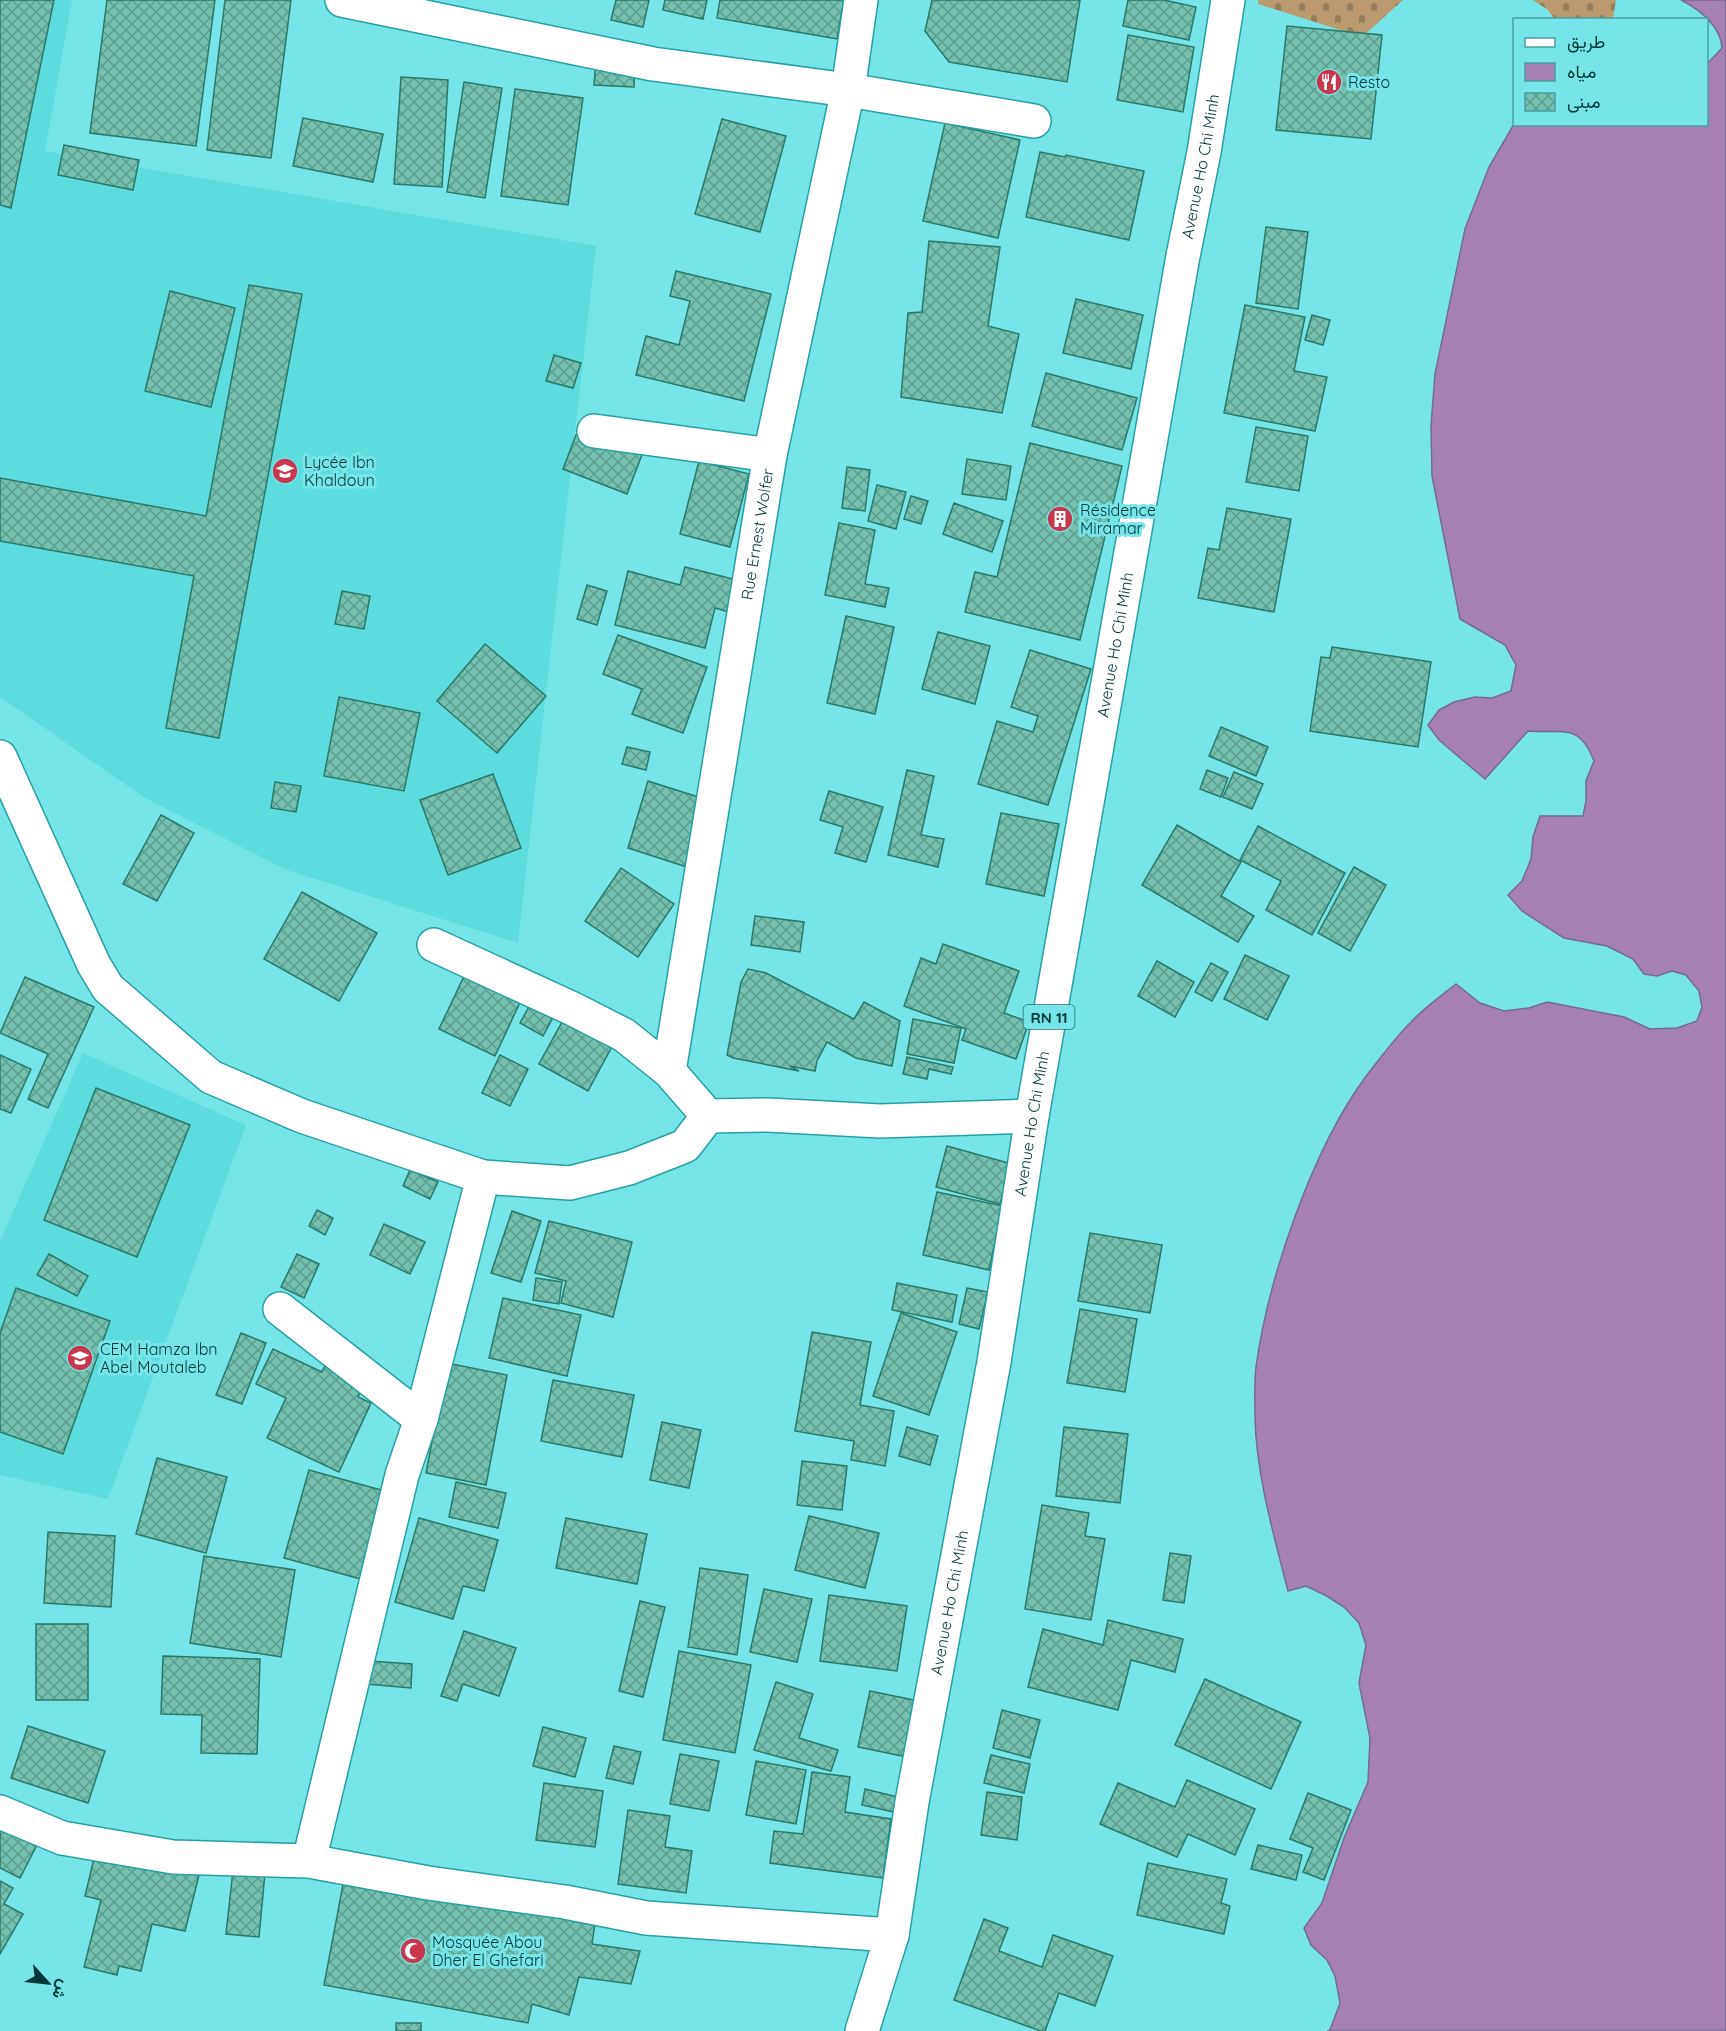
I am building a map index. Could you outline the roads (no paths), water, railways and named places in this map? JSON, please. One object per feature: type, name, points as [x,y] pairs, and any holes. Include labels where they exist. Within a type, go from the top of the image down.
[{"type":"street","points":[[342,0],[653,64],[848,90],[1034,121]]},
{"type":"street","name":"Rue Ernest Wolfer","points":[[669,1071],[770,455],[848,90],[861,0]]},
{"type":"street","name":"Avenue Ho Chi Minh","points":[[862,2031],[892,1935],[912,1802],[994,1362],[1032,1116],[1204,152],[1228,0]]},
{"type":"street","points":[[594,431],[770,455]]},
{"type":"street","points":[[0,757],[94,965],[108,988],[210,1077],[302,1116],[483,1177],[570,1183],[629,1168],[685,1146],[708,1116]]},
{"type":"street","points":[[434,945],[624,1035],[669,1071],[708,1116]]},
{"type":"street","points":[[708,1116],[768,1115],[880,1121],[1032,1116]]},
{"type":"street","points":[[309,1861],[402,1475],[421,1419],[483,1177]]},
{"type":"street","points":[[280,1309],[421,1419]]},
{"type":"street","points":[[0,1812],[62,1838],[173,1857],[309,1861],[428,1884],[565,1902],[646,1918],[892,1935]]},
{"type":"water","points":[[1681,0],[1726,0],[1726,2031],[1327,2031],[1330,2030],[1340,2003],[1335,1976],[1327,1960],[1311,1945],[1304,1928],[1322,1903],[1344,1838],[1368,1782],[1370,1738],[1359,1683],[1366,1645],[1359,1623],[1344,1607],[1306,1586],[1288,1591],[1267,1505],[1256,1439],[1256,1367],[1262,1332],[1282,1254],[1296,1215],[1329,1138],[1367,1075],[1411,1022],[1456,984],[1480,1003],[1504,1011],[1529,1008],[1547,1002],[1624,1017],[1650,1029],[1677,1028],[1697,1021],[1702,1007],[1699,991],[1686,975],[1672,971],[1657,976],[1644,974],[1633,959],[1607,946],[1564,938],[1522,911],[1508,895],[1522,881],[1531,859],[1533,837],[1540,816],[1583,816],[1586,781],[1594,761],[1582,740],[1568,732],[1528,731],[1485,779],[1439,740],[1428,725],[1439,710],[1454,702],[1475,697],[1492,698],[1511,691],[1516,665],[1505,645],[1460,619],[1432,476],[1431,426],[1435,374],[1465,229],[1489,167],[1513,126],[1708,126],[1708,63],[1722,48],[1718,32],[1708,18]]},
{"type":"place","name":"Resto","points":[[1329,82]]},
{"type":"place","name":"Lycée Ibn Khaldoun","points":[[285,471]]},
{"type":"place","name":"Résidence Miramar","points":[[1060,519]]},
{"type":"place","name":"CEM Hamza Ibn Abel Moutaleb","points":[[80,1358]]},
{"type":"place","name":"Mosquée Abou Dher El Ghefari","points":[[413,1951]]}]
